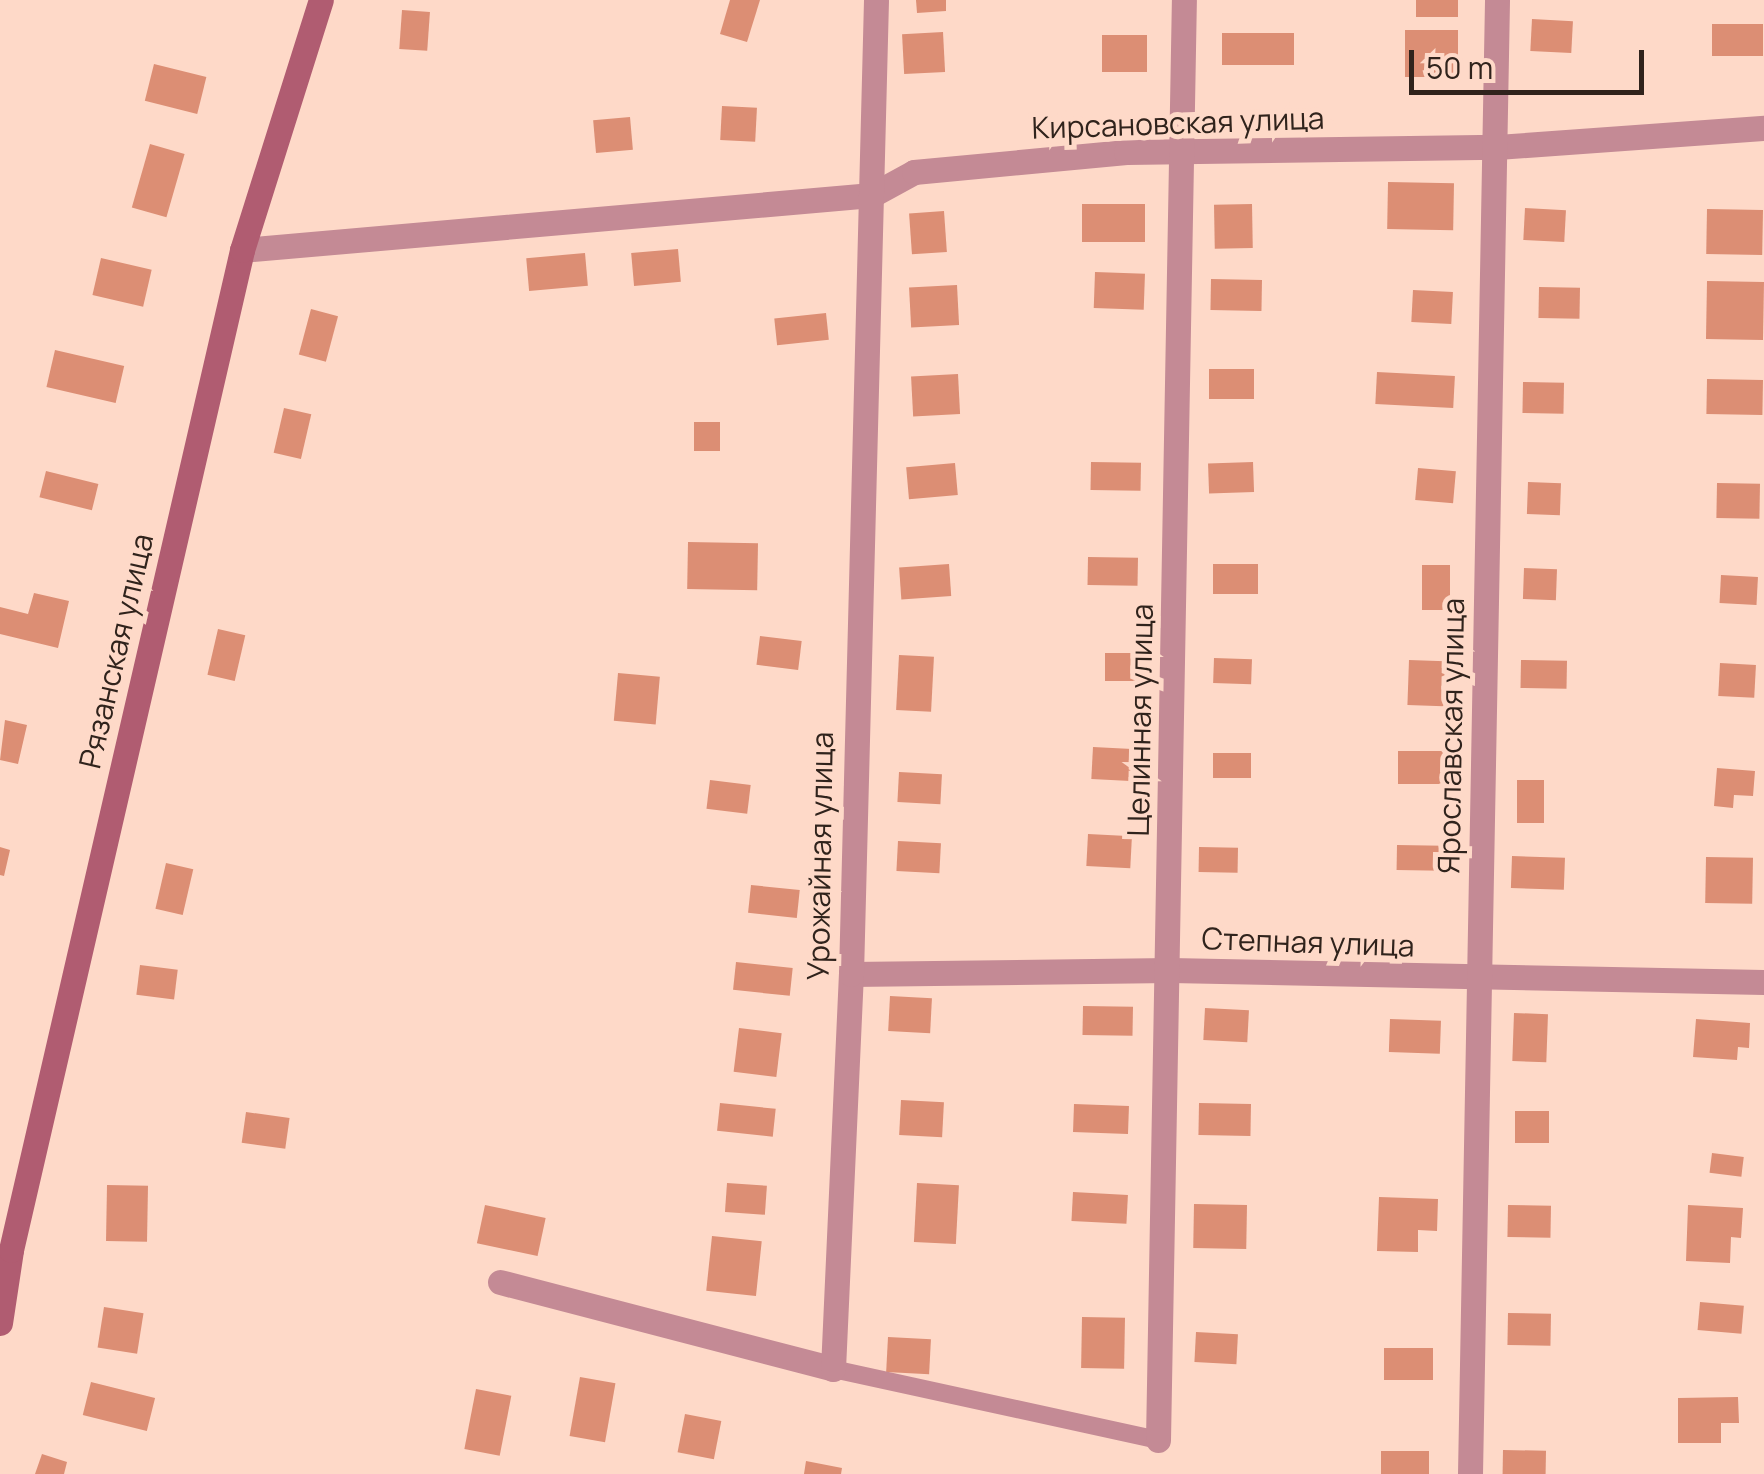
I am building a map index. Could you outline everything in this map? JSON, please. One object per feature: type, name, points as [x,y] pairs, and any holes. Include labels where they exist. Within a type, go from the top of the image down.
[{"type":"main road","name":"Рязанская улица","points":[[0,1324],[5,1248],[242,250],[320,0]]},
{"type":"street","name":"Урожайная улица","points":[[833,1369],[851,974],[865,248],[872,195],[876,0]]},
{"type":"street","name":"Целинная улица","points":[[1158,1440],[1170,970],[1184,0]]},
{"type":"street","name":"Ярославская улица","points":[[1470,1474],[1497,0]]},
{"type":"street","name":"Кирсановская улица","points":[[242,250],[872,195],[914,172],[1182,153],[1496,147],[1764,128]]},
{"type":"street","name":"Степная улица","points":[[851,974],[1170,970],[1479,980],[1764,982]]},
{"type":"street","points":[[500,1282],[833,1369]]},
{"type":"lane","points":[[833,1369],[1158,1440]]},
{"type":"building","points":[[730,0],[760,0],[747,42],[720,34]]},
{"type":"building","points":[[916,0],[946,0],[946,11],[917,13]]},
{"type":"building","points":[[1416,0],[1458,0],[1458,17],[1416,17]]},
{"type":"building","points":[[402,10],[430,12],[427,51],[399,49]]},
{"type":"building","points":[[1532,19],[1573,21],[1571,53],[1530,51]]},
{"type":"building","points":[[1712,24],[1763,24],[1763,56],[1712,56]]},
{"type":"building","points":[[1405,30],[1458,30],[1458,77],[1405,77]]},
{"type":"building","points":[[943,32],[945,72],[904,74],[902,34]]},
{"type":"building","points":[[1222,33],[1294,33],[1294,65],[1222,65]]},
{"type":"building","points":[[1102,35],[1147,35],[1147,72],[1102,72]]},
{"type":"building","points":[[154,64],[206,77],[197,114],[145,101]]},
{"type":"building","points":[[722,106],[757,108],[755,142],[720,140]]},
{"type":"building","points":[[630,117],[633,150],[596,153],[593,120]]},
{"type":"building","points":[[150,144],[185,154],[166,217],[132,207]]},
{"type":"building","points":[[1388,182],[1454,183],[1453,230],[1387,229]]},
{"type":"building","points":[[1082,204],[1145,204],[1145,242],[1082,242]]},
{"type":"building","points":[[1252,204],[1253,248],[1215,249],[1214,205]]},
{"type":"building","points":[[1525,208],[1566,210],[1564,242],[1523,240]]},
{"type":"building","points":[[1707,209],[1763,210],[1762,255],[1706,254]]},
{"type":"building","points":[[944,211],[947,252],[912,254],[909,213]]},
{"type":"building","points":[[678,249],[681,282],[634,286],[631,253]]},
{"type":"building","points":[[585,253],[588,286],[529,291],[526,258]]},
{"type":"building","points":[[101,258],[152,270],[143,307],[92,295]]},
{"type":"building","points":[[1095,272],[1145,274],[1144,310],[1094,308]]},
{"type":"building","points":[[1211,279],[1262,280],[1261,311],[1210,310]]},
{"type":"building","points":[[1707,281],[1764,282],[1763,340],[1706,339]]},
{"type":"building","points":[[957,285],[959,325],[911,327],[909,288]]},
{"type":"building","points":[[1539,287],[1580,288],[1579,319],[1538,318]]},
{"type":"building","points":[[1413,290],[1453,292],[1451,324],[1411,322]]},
{"type":"building","points":[[311,309],[338,316],[326,362],[299,354]]},
{"type":"building","points":[[826,313],[829,340],[777,345],[774,318]]},
{"type":"building","points":[[55,350],[124,366],[116,403],[46,387]]},
{"type":"building","points":[[1209,369],[1254,369],[1254,399],[1209,399]]},
{"type":"building","points":[[1377,372],[1455,376],[1453,408],[1375,404]]},
{"type":"building","points":[[958,374],[960,414],[913,416],[911,376]]},
{"type":"building","points":[[1707,379],[1763,380],[1762,415],[1706,414]]},
{"type":"building","points":[[1523,382],[1564,383],[1563,414],[1522,413]]},
{"type":"building","points":[[284,408],[311,414],[301,459],[274,453]]},
{"type":"building","points":[[694,422],[720,422],[720,451],[694,451]]},
{"type":"building","points":[[1091,462],[1141,463],[1141,491],[1091,490]]},
{"type":"building","points":[[1253,462],[1254,492],[1209,494],[1208,464]]},
{"type":"building","points":[[955,463],[958,495],[909,499],[906,467]]},
{"type":"building","points":[[1418,468],[1456,471],[1453,503],[1415,500]]},
{"type":"building","points":[[46,471],[98,484],[92,510],[39,497]]},
{"type":"building","points":[[1528,482],[1561,483],[1560,515],[1527,514]]},
{"type":"building","points":[[1717,483],[1760,484],[1759,519],[1716,518]]},
{"type":"building","points":[[688,542],[758,543],[757,590],[687,589]]},
{"type":"building","points":[[1088,557],[1138,558],[1138,586],[1088,585]]},
{"type":"building","points":[[949,564],[951,596],[901,599],[899,567]]},
{"type":"building","points":[[1213,564],[1258,564],[1258,594],[1213,594]]},
{"type":"building","points":[[1422,565],[1450,565],[1450,610],[1422,610]]},
{"type":"building","points":[[1524,568],[1557,569],[1556,600],[1523,599]]},
{"type":"building","points":[[1721,575],[1758,577],[1756,605],[1720,603]]},
{"type":"building","points":[[34,593],[69,601],[58,648],[0,634],[0,607],[28,614]]},
{"type":"building","points":[[218,629],[245,635],[235,681],[207,675]]},
{"type":"building","points":[[760,636],[802,641],[798,670],[756,665]]},
{"type":"building","points":[[1105,653],[1139,653],[1139,681],[1105,681]]},
{"type":"building","points":[[899,655],[934,657],[931,712],[896,710]]},
{"type":"building","points":[[1214,658],[1252,659],[1251,684],[1213,683]]},
{"type":"building","points":[[1409,660],[1445,661],[1443,706],[1407,705]]},
{"type":"building","points":[[1521,660],[1567,661],[1567,689],[1521,688]]},
{"type":"building","points":[[1720,663],[1756,665],[1754,698],[1718,696]]},
{"type":"building","points":[[618,673],[660,677],[656,724],[614,721]]},
{"type":"building","points":[[5,720],[27,725],[18,764],[0,760]]},
{"type":"building","points":[[1093,747],[1137,749],[1135,781],[1091,779]]},
{"type":"building","points":[[1398,751],[1444,751],[1444,784],[1398,784]]},
{"type":"building","points":[[1213,753],[1251,753],[1251,778],[1213,778]]},
{"type":"building","points":[[1717,768],[1755,771],[1753,796],[1734,795],[1733,808],[1714,806]]},
{"type":"building","points":[[899,772],[942,774],[940,804],[897,802]]},
{"type":"building","points":[[710,780],[751,785],[747,814],[706,809]]},
{"type":"building","points":[[1517,780],[1544,780],[1544,823],[1517,823]]},
{"type":"building","points":[[1088,834],[1132,836],[1130,868],[1086,866]]},
{"type":"building","points":[[898,841],[941,843],[939,873],[896,871]]},
{"type":"building","points":[[1397,845],[1443,846],[1443,871],[1397,870]]},
{"type":"building","points":[[0,847],[10,850],[4,876],[0,875]]},
{"type":"building","points":[[1199,847],[1238,848],[1238,873],[1199,872]]},
{"type":"building","points":[[1512,856],[1565,858],[1564,890],[1511,888]]},
{"type":"building","points":[[1706,857],[1753,858],[1752,904],[1705,903]]},
{"type":"building","points":[[166,863],[193,869],[183,915],[155,909]]},
{"type":"building","points":[[751,885],[800,890],[797,918],[748,913]]},
{"type":"building","points":[[736,962],[793,968],[790,996],[733,990]]},
{"type":"building","points":[[140,965],[178,970],[174,999],[136,995]]},
{"type":"building","points":[[890,996],[932,998],[930,1033],[888,1031]]},
{"type":"building","points":[[1083,1006],[1133,1007],[1132,1036],[1082,1035]]},
{"type":"building","points":[[1205,1008],[1249,1010],[1247,1042],[1203,1040]]},
{"type":"building","points":[[1514,1013],[1548,1014],[1546,1062],[1512,1061]]},
{"type":"building","points":[[1390,1019],[1441,1021],[1440,1054],[1389,1052]]},
{"type":"building","points":[[1696,1019],[1750,1023],[1749,1048],[1738,1047],[1737,1060],[1693,1057]]},
{"type":"building","points":[[739,1028],[782,1033],[776,1077],[734,1072]]},
{"type":"building","points":[[901,1100],[944,1102],[942,1137],[899,1135]]},
{"type":"building","points":[[720,1103],[776,1109],[773,1137],[717,1131]]},
{"type":"building","points":[[1199,1103],[1251,1104],[1250,1136],[1198,1135]]},
{"type":"building","points":[[1074,1104],[1129,1106],[1128,1134],[1073,1132]]},
{"type":"building","points":[[1515,1111],[1549,1111],[1549,1143],[1515,1143]]},
{"type":"building","points":[[246,1112],[290,1118],[285,1149],[242,1143]]},
{"type":"building","points":[[1712,1153],[1744,1157],[1741,1177],[1710,1173]]},
{"type":"building","points":[[727,1183],[767,1186],[765,1215],[725,1212]]},
{"type":"building","points":[[917,1183],[959,1185],[956,1244],[914,1242]]},
{"type":"building","points":[[107,1185],[148,1186],[147,1242],[106,1241]]},
{"type":"building","points":[[1073,1192],[1128,1195],[1126,1224],[1071,1221]]},
{"type":"building","points":[[1379,1197],[1438,1199],[1437,1231],[1418,1230],[1418,1252],[1377,1251]]},
{"type":"building","points":[[1194,1204],[1247,1205],[1246,1249],[1193,1248]]},
{"type":"building","points":[[485,1205],[546,1218],[538,1256],[477,1243]]},
{"type":"building","points":[[1508,1205],[1551,1206],[1550,1238],[1507,1237]]},
{"type":"building","points":[[1688,1205],[1743,1208],[1741,1238],[1731,1237],[1730,1263],[1686,1261]]},
{"type":"building","points":[[712,1236],[762,1241],[756,1296],[706,1291]]},
{"type":"building","points":[[1700,1302],[1744,1306],[1741,1334],[1698,1330]]},
{"type":"building","points":[[104,1307],[144,1313],[137,1354],[98,1347]]},
{"type":"building","points":[[1508,1313],[1551,1314],[1550,1346],[1507,1345]]},
{"type":"building","points":[[1082,1317],[1125,1318],[1124,1369],[1081,1368]]},
{"type":"building","points":[[1196,1332],[1238,1334],[1236,1364],[1194,1362]]},
{"type":"building","points":[[888,1337],[931,1339],[929,1374],[886,1372]]},
{"type":"building","points":[[1384,1348],[1433,1348],[1433,1380],[1384,1380]]},
{"type":"building","points":[[580,1377],[615,1383],[605,1442],[570,1436]]},
{"type":"building","points":[[91,1382],[155,1398],[147,1431],[83,1415]]},
{"type":"building","points":[[476,1389],[511,1396],[500,1456],[464,1449]]},
{"type":"building","points":[[1738,1397],[1739,1423],[1721,1423],[1721,1443],[1678,1443],[1678,1398]]},
{"type":"building","points":[[685,1414],[721,1421],[714,1459],[678,1452]]},
{"type":"building","points":[[1503,1450],[1546,1451],[1546,1474],[1503,1474]]},
{"type":"building","points":[[1381,1451],[1429,1451],[1429,1474],[1381,1474]]},
{"type":"building","points":[[42,1454],[67,1462],[64,1474],[35,1474]]},
{"type":"building","points":[[806,1461],[842,1468],[841,1474],[804,1474]]}]
